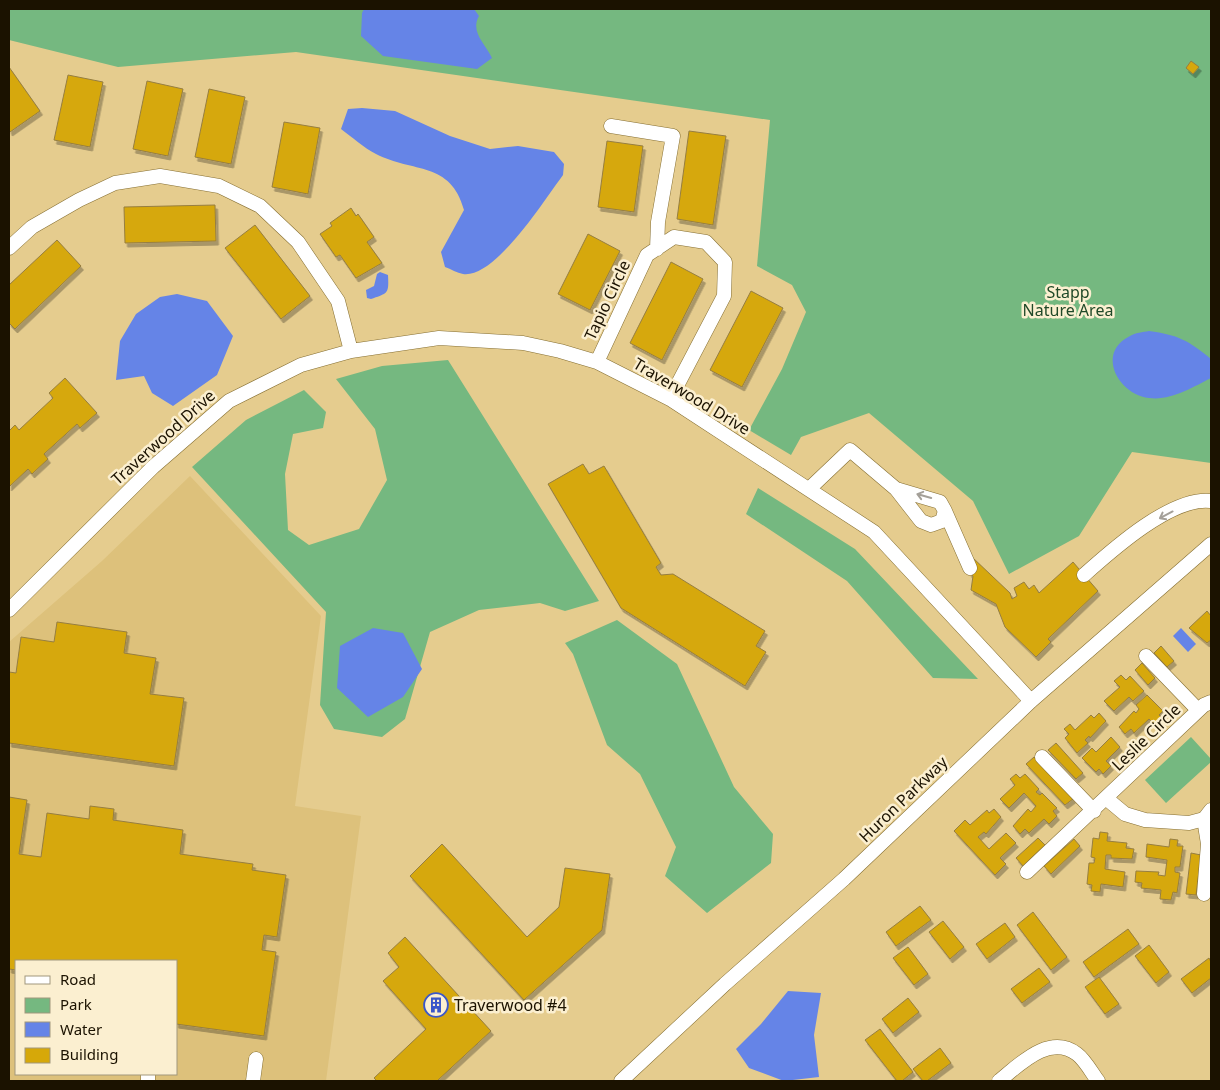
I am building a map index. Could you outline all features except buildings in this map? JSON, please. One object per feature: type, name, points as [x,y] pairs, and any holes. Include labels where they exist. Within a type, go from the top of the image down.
[{"type":"street","points":[[611,126],[673,136],[658,222],[657,249]]},
{"type":"street","points":[[9,248],[32,227],[79,200],[115,183],[160,176],[219,186],[260,206],[298,242],[338,301],[351,351]]},
{"type":"street","name":"Tapio Circle","points":[[597,362],[648,255],[674,238],[706,242],[725,262],[724,296],[670,399]]},
{"type":"street","name":"Traverwood Drive","points":[[9,610],[153,466],[229,401],[301,365],[351,351],[439,338],[522,343],[560,351],[597,362],[670,399],[874,532],[1031,701]]},
{"type":"street","points":[[808,488],[850,450],[896,489],[926,523],[932,525],[942,521],[945,511]]},
{"type":"street","points":[[896,489],[940,502],[970,568]]},
{"type":"street","points":[[1084,575],[1133,533],[1188,503],[1201,500],[1211,501]]},
{"type":"street","name":"Huron Parkway","points":[[621,1081],[725,984],[844,880],[1031,701],[1209,550]]},
{"type":"street","points":[[1146,656],[1198,710]]},
{"type":"street","name":"Leslie Circle","points":[[1027,872],[1107,799],[1198,710],[1211,702]]},
{"type":"street","points":[[1042,757],[1094,811]]},
{"type":"street","points":[[1107,799],[1125,814],[1145,820],[1189,823],[1208,815],[1204,894]]},
{"type":"street","points":[[999,1081],[1031,1056],[1047,1048],[1063,1049],[1076,1054],[1098,1081]]},
{"type":"street","points":[[253,1081],[256,1059]]},
{"type":"shaded area","points":[[190,476],[321,616],[295,806],[361,816],[326,1081],[9,1081],[9,642],[102,561]]},
{"type":"green space","name":"Stapp Nature Area","points":[[9,9],[1211,9],[1211,463],[1132,452],[1079,536],[1009,574],[973,501],[869,413],[801,437],[791,455],[749,430],[782,369],[806,312],[792,285],[757,266],[770,120],[296,52],[118,67],[9,40]]},
{"type":"green space","points":[[448,360],[599,601],[565,611],[540,603],[479,610],[430,632],[405,719],[382,737],[334,729],[320,705],[326,612],[192,467],[246,420],[304,390],[326,412],[323,428],[293,434],[285,474],[288,530],[309,545],[359,529],[387,480],[375,429],[336,379],[382,366]]},
{"type":"green space","points":[[758,488],[855,549],[978,679],[933,678],[847,581],[746,514]]},
{"type":"green space","points":[[617,620],[677,664],[734,787],[773,834],[771,863],[707,913],[665,876],[676,847],[640,774],[607,745],[573,654],[565,643]]},
{"type":"green space","points":[[1191,737],[1211,759],[1211,762],[1166,803],[1145,780]]},
{"type":"water","points":[[364,9],[474,9],[479,16],[476,27],[477,32],[492,58],[477,69],[383,56],[361,36],[362,13]]},
{"type":"water","points":[[362,108],[395,111],[450,136],[490,149],[518,146],[554,152],[564,164],[563,175],[532,218],[504,251],[490,264],[476,272],[458,273],[445,267],[441,252],[464,210],[458,194],[450,183],[440,176],[376,154],[341,129],[348,109]]},
{"type":"water","points":[[380,272],[388,275],[388,289],[384,294],[371,299],[367,298],[366,290],[374,286],[377,274]]},
{"type":"water","points":[[177,294],[207,301],[233,336],[217,375],[173,406],[152,393],[144,376],[116,380],[120,341],[136,314],[160,297]]},
{"type":"water","points":[[1149,331],[1168,334],[1182,339],[1211,359],[1211,378],[1182,393],[1165,397],[1149,398],[1138,395],[1128,389],[1115,372],[1114,352],[1120,343],[1130,336]]},
{"type":"water","points":[[373,628],[403,633],[422,669],[403,697],[368,717],[337,688],[340,646]]},
{"type":"water","points":[[1181,628],[1196,644],[1188,652],[1173,636]]},
{"type":"water","points":[[788,991],[821,993],[814,1035],[819,1077],[784,1081],[749,1068],[736,1049],[761,1024]]},
{"type":"place","name":"Traverwood #4","points":[[436,1005]]}]
